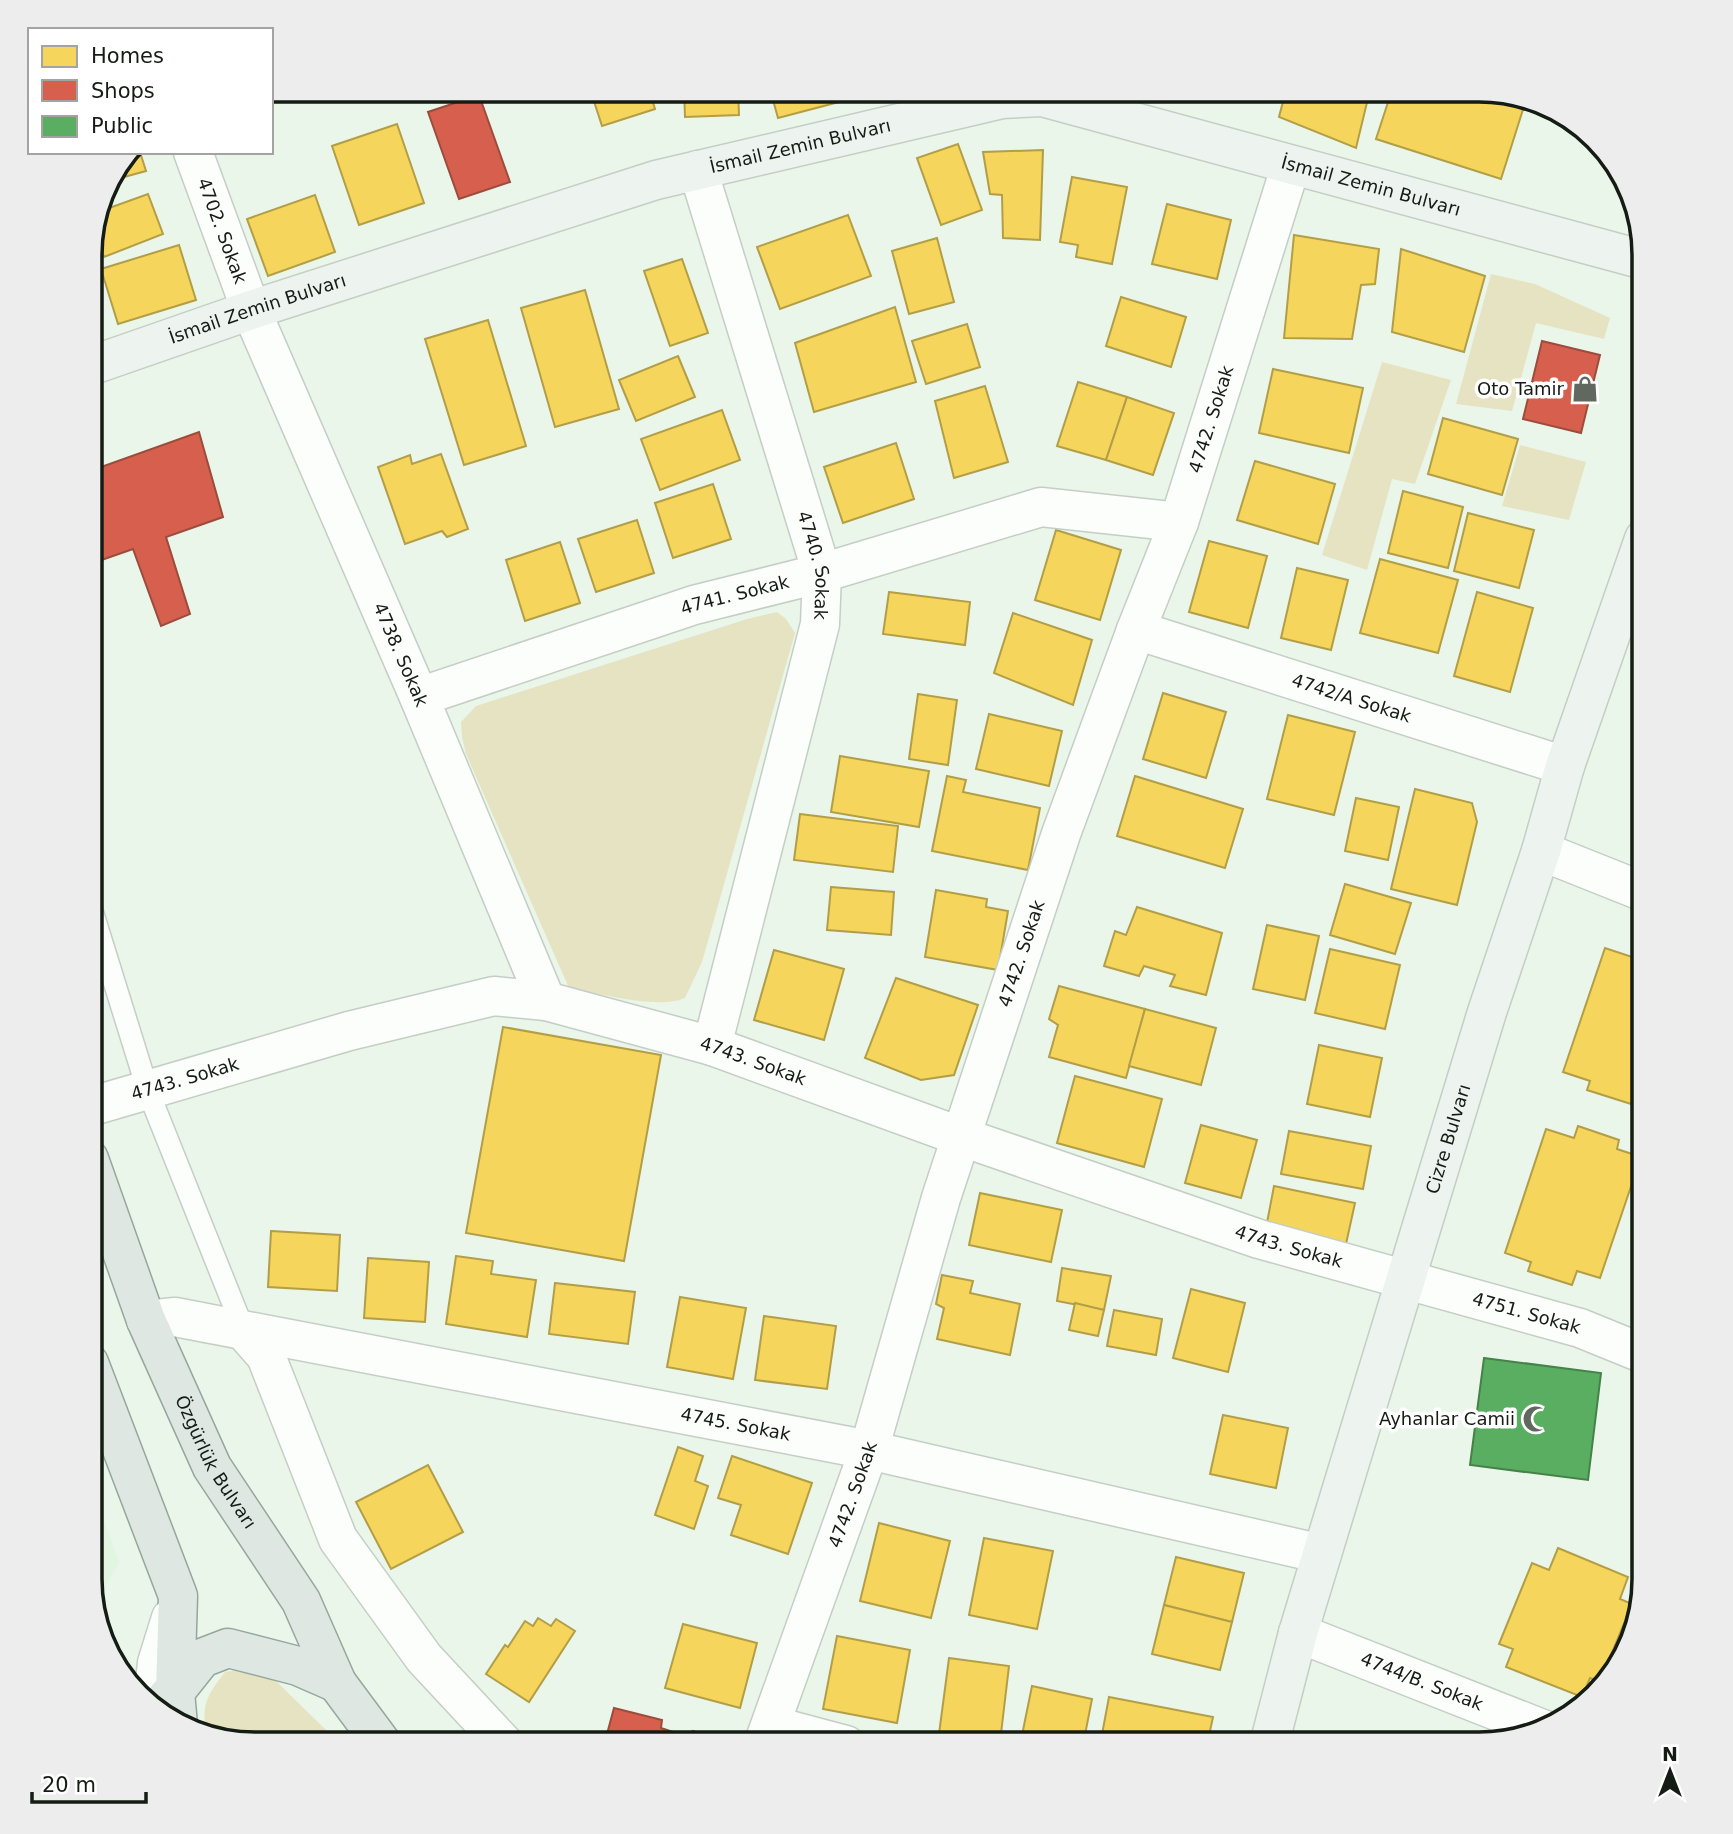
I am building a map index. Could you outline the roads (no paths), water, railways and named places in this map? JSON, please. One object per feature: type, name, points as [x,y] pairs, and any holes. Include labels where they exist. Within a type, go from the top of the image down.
[{"type":"main road","name":"İsmail Zemin Bulvarı","points":[[102,362],[251,310],[656,180],[989,102]]},
{"type":"main road","name":"İsmail Zemin Bulvarı","points":[[1072,102],[1291,165],[1632,257]]},
{"type":"main road","name":"Cizre Bulvarı","points":[[1272,1732],[1298,1633],[1487,1012],[1541,851],[1565,766],[1632,573]]},
{"type":"main road","name":"Özgürlük Bulvarı","points":[[102,1195],[146,1320],[212,1467],[301,1601],[337,1683],[373,1732]]},
{"type":"main road","points":[[102,1397],[177,1596],[164,1704]]},
{"type":"main road","points":[[166,1705],[202,1658],[229,1648],[298,1666],[337,1683]]},
{"type":"street","name":"4702. Sokak","points":[[194,154],[251,310]]},
{"type":"street","name":"4742. Sokak","points":[[768,1732],[869,1450],[941,1198],[1061,834],[1179,522],[1291,165]]},
{"type":"street","name":"4740. Sokak","points":[[698,170],[822,573],[820,624],[712,1046]]},
{"type":"street","name":"4738. Sokak","points":[[251,310],[419,697],[546,1001]]},
{"type":"street","name":"4741. Sokak","points":[[419,697],[694,605],[822,573],[1041,507],[1179,522]]},
{"type":"street","name":"4742/A Sokak","points":[[1136,630],[1565,766]]},
{"type":"street","points":[[1541,851],[1632,887]]},
{"type":"street","name":"4743. Sokak","points":[[102,1103],[349,1031],[494,996],[546,1001],[712,1046],[962,1137],[1259,1238],[1405,1278]]},
{"type":"street","name":"4751. Sokak","points":[[1405,1278],[1580,1328],[1632,1349]]},
{"type":"street","name":"4745. Sokak","points":[[146,1320],[174,1317],[869,1450],[1322,1554]]},
{"type":"street","points":[[244,1331],[266,1356],[338,1539],[424,1658],[493,1732]]},
{"type":"street","name":"4744/B. Sokak","points":[[1298,1633],[1529,1724]]},
{"type":"lane","points":[[102,943],[148,1091],[244,1331]]},
{"type":"place","name":"Oto Tamir","points":[[1585,389]]},
{"type":"place","name":"Ayhanlar Camii","points":[[1536,1419]]}]
